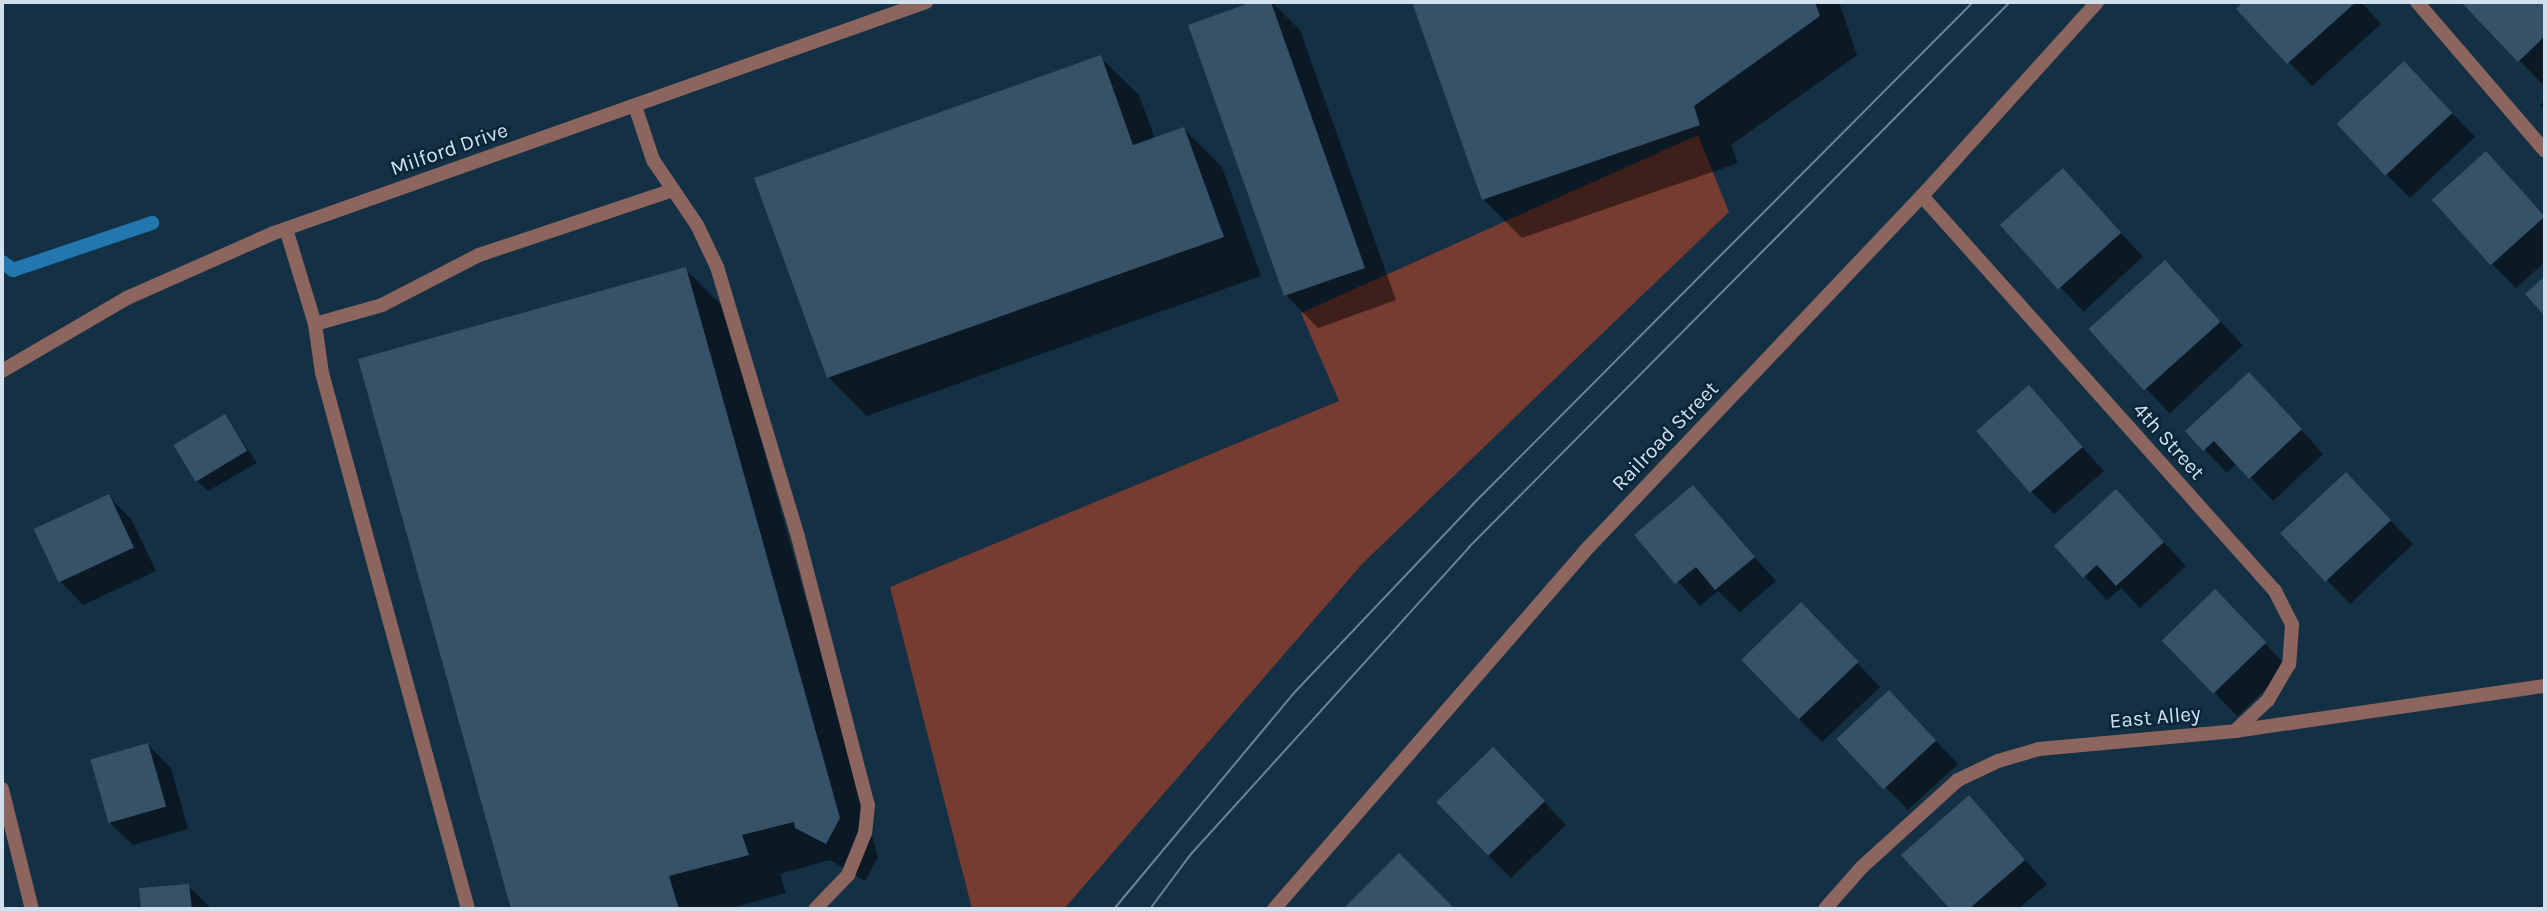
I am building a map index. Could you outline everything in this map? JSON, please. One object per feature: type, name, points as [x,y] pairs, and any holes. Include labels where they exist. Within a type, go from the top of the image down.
[{"type":"street","name":"Milford Drive","points":[[2,371],[127,298],[286,229],[926,2]]},
{"type":"street","name":"Railroad Street","points":[[1274,909],[1583,553],[1922,197],[2097,2]]},
{"type":"street","points":[[2417,2],[2545,151]]},
{"type":"street","points":[[635,106],[653,160],[697,225],[717,267],[798,537],[867,805],[865,833],[848,875],[815,909]]},
{"type":"street","points":[[315,324],[382,305],[479,255],[673,190]]},
{"type":"street","name":"4th Street","points":[[1922,197],[2275,591],[2292,625],[2289,664],[2268,700],[2235,731]]},
{"type":"street","points":[[286,229],[315,324],[322,373],[468,909]]},
{"type":"street","name":"East Alley","points":[[1825,909],[1862,867],[1958,780],[1998,761],[2039,749],[2235,731],[2545,687]]},
{"type":"street","points":[[2,789],[32,909]]},
{"type":"shaded area","points":[[1698,135],[1729,212],[1363,563],[1064,909],[972,909],[890,587],[1339,401],[1301,313]]},
{"type":"building","points":[[1252,2],[1271,2],[1365,268],[1284,296],[1188,25]]},
{"type":"building","points":[[1412,2],[1815,2],[1820,16],[1694,106],[1700,125],[1482,200]]},
{"type":"building","points":[[2243,2],[2356,2],[2287,64],[2236,9]]},
{"type":"building","points":[[2461,2],[2545,2],[2545,36],[2518,62]]},
{"type":"building","points":[[1101,55],[1133,145],[1184,127],[1224,237],[827,378],[754,178]]},
{"type":"building","points":[[2404,61],[2452,113],[2385,176],[2337,124]]},
{"type":"building","points":[[2486,151],[2545,216],[2491,265],[2432,200]]},
{"type":"building","points":[[2063,168],[2121,233],[2058,290],[2000,225]]},
{"type":"building","points":[[2165,260],[2221,322],[2144,391],[2088,329]]},
{"type":"building","points":[[686,267],[840,818],[826,844],[795,828],[794,822],[742,835],[749,855],[669,876],[679,909],[511,909],[358,359]]},
{"type":"building","points":[[2545,276],[2545,316],[2525,294]]},
{"type":"building","points":[[2249,372],[2302,429],[2249,479],[2214,441],[2203,451],[2185,431]]},
{"type":"building","points":[[2029,385],[2083,447],[2030,493],[1976,431]]},
{"type":"building","points":[[225,414],[247,451],[196,482],[174,445]]},
{"type":"building","points":[[2346,472],[2391,520],[2325,582],[2280,533]]},
{"type":"building","points":[[1693,485],[1755,557],[1715,590],[1696,567],[1675,584],[1634,535]]},
{"type":"building","points":[[2116,489],[2164,542],[2116,586],[2097,565],[2083,578],[2054,546]]},
{"type":"building","points":[[109,494],[134,547],[59,583],[34,529]]},
{"type":"building","points":[[2215,589],[2266,642],[2213,694],[2162,640]]},
{"type":"building","points":[[1801,602],[1859,662],[1799,719],[1741,660]]},
{"type":"building","points":[[1889,690],[1936,740],[1883,790],[1836,739]]},
{"type":"building","points":[[148,743],[166,806],[109,823],[90,760]]},
{"type":"building","points":[[1493,747],[1545,801],[1488,856],[1436,802]]},
{"type":"building","points":[[1969,795],[2025,860],[1969,909],[1950,909],[1901,855]]},
{"type":"building","points":[[1399,853],[1453,907],[1345,909],[1344,908]]},
{"type":"building","points":[[189,884],[192,909],[141,909],[139,888]]},
{"type":"waterway","points":[[2,262],[13,270],[152,223]]},
{"type":"tram line","points":[[1114,909],[1293,694],[1473,504],[1973,2]]},
{"type":"tram line","points":[[1150,909],[1191,854],[1469,547],[2010,2]]}]
